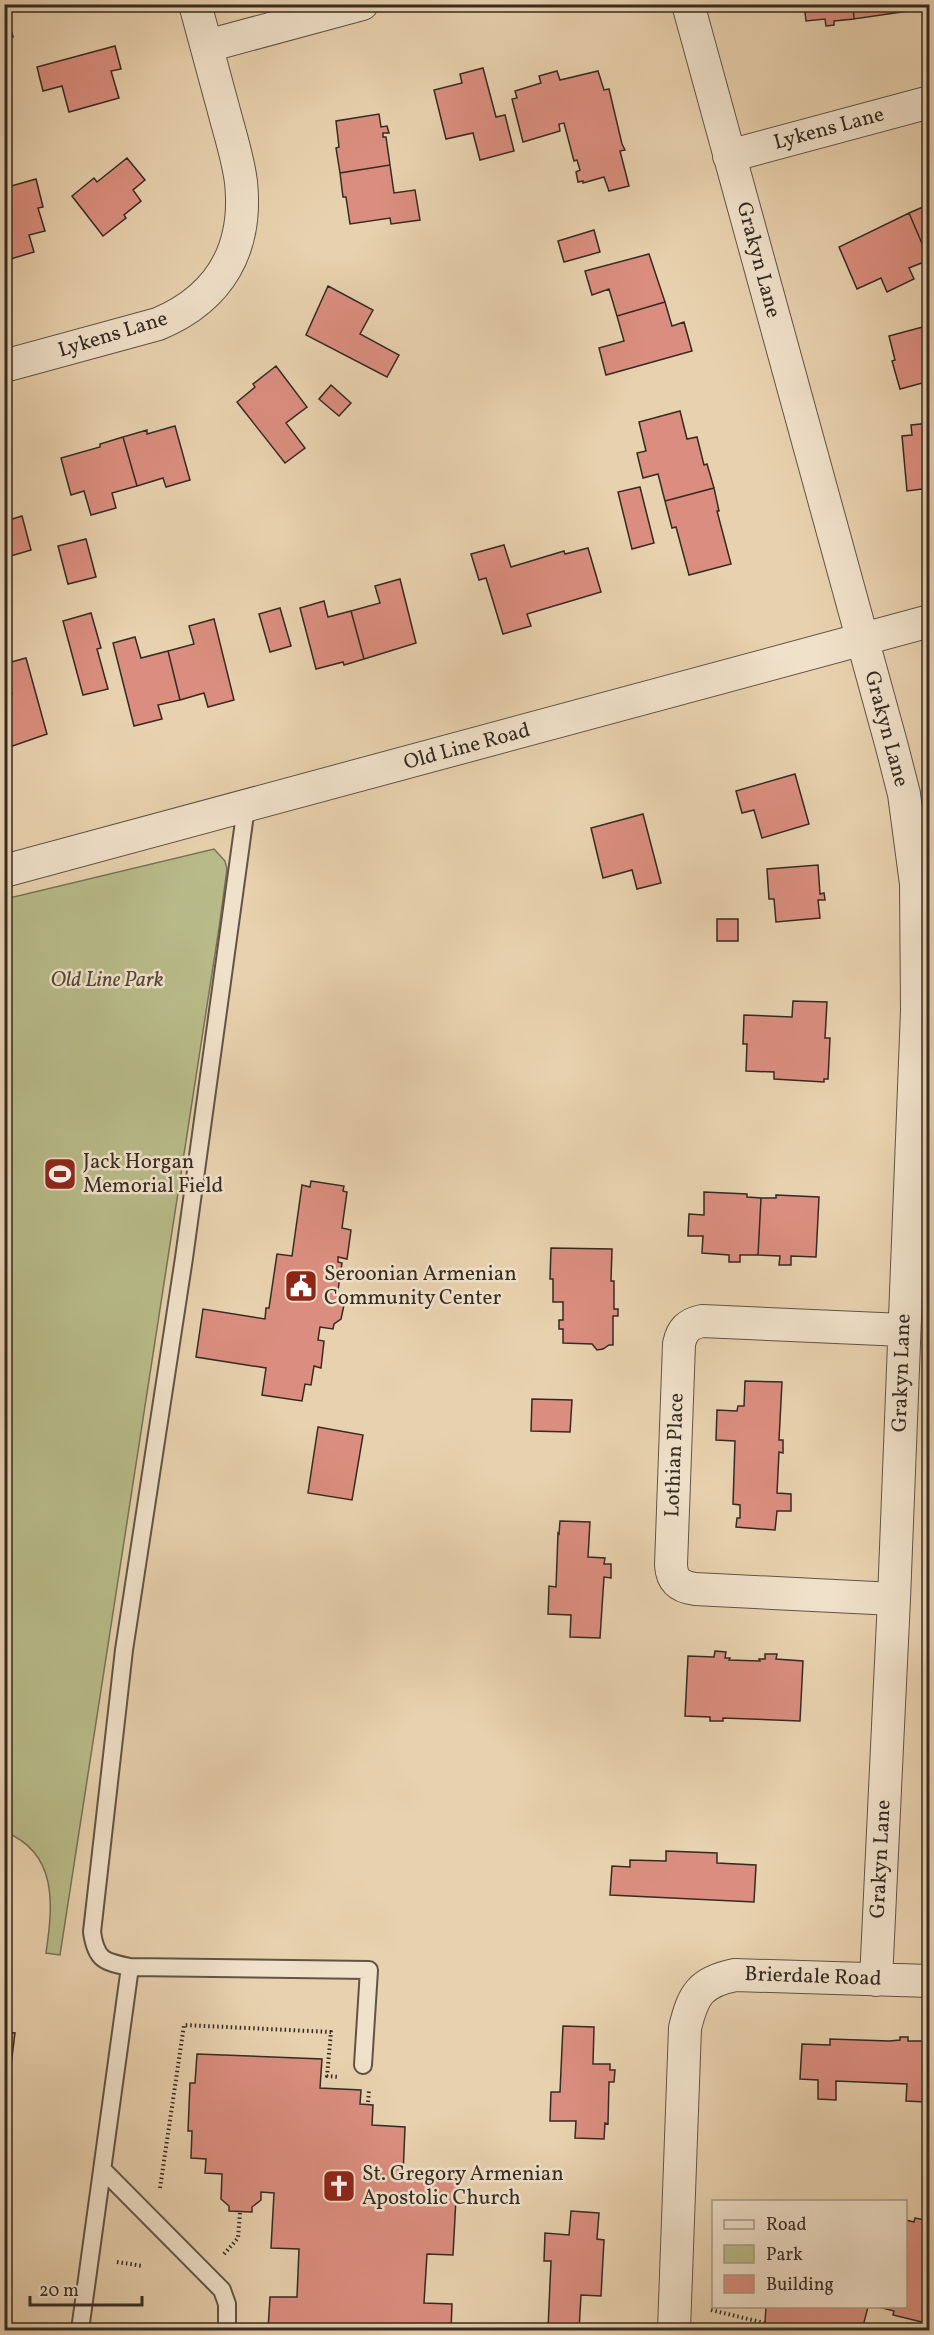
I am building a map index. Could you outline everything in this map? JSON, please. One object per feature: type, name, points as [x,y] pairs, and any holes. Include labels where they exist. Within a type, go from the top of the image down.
[{"type":"street","name":"Lykens Lane","points":[[4,366],[158,324],[192,307],[208,292],[223,272],[234,250],[241,227],[241,179],[195,4]]},
{"type":"street","points":[[207,46],[362,4]]},
{"type":"street","name":"Grakyn Lane","points":[[688,4],[904,794],[916,884],[920,1173],[903,1330],[894,1599],[876,1980]]},
{"type":"street","name":"Lykens Lane","points":[[729,156],[930,102]]},
{"type":"street","name":"Old Line Road","points":[[4,871],[930,621]]},
{"type":"street","name":"Lothian Place","points":[[894,1599],[695,1590],[685,1588],[677,1582],[670,1565],[679,1344],[686,1328],[702,1321],[903,1330]]},
{"type":"street","name":"Brierdale Road","points":[[674,2331],[685,2028],[690,2006],[701,1989],[716,1978],[735,1974],[930,1981]]},
{"type":"lane","points":[[246,807],[184,1258],[124,1650],[92,1932],[94,1948],[100,1956],[109,1963],[130,1967],[369,1970],[366,2072]]},
{"type":"lane","points":[[80,2331],[130,1967]]},
{"type":"lane","points":[[102,2169],[222,2290],[227,2304],[227,2331]]},
{"type":"path","points":[[160,2190],[184,2025],[331,2032],[327,2076],[349,2077]]},
{"type":"path","points":[[366,2072],[368,2102]]},
{"type":"path","points":[[222,2256],[238,2238],[240,2212]]},
{"type":"path","points":[[216,2246],[222,2256],[232,2261]]},
{"type":"path","points":[[705,2308],[765,2323]]},
{"type":"green space","name":"Old Line Park","points":[[214,849],[225,861],[227,869],[219,928],[60,1955],[46,1953],[50,1899],[43,1867],[35,1853],[22,1841],[5,1832],[5,899]]},
{"type":"building","points":[[4,4],[13,37],[4,39]]},
{"type":"building","points":[[16,4],[65,4],[64,8]]},
{"type":"building","points":[[804,4],[853,4],[854,19],[834,21],[834,25],[826,26],[825,19],[806,21]]},
{"type":"building","points":[[853,4],[907,4],[908,11],[854,19]]},
{"type":"building","points":[[115,46],[121,69],[111,71],[119,98],[69,112],[62,86],[43,91],[37,67]]},
{"type":"building","points":[[483,68],[496,117],[505,115],[514,151],[480,160],[473,133],[446,139],[434,90],[462,83],[460,74]]},
{"type":"building","points":[[557,71],[560,80],[598,71],[604,90],[609,89],[625,150],[620,151],[629,186],[609,191],[604,177],[583,183],[583,181],[578,182],[576,172],[580,170],[577,160],[574,161],[564,123],[559,124],[560,131],[523,142],[512,99],[517,98],[515,91],[541,83],[539,76]]},
{"type":"building","points":[[379,114],[381,127],[387,126],[389,133],[383,133],[383,137],[386,137],[390,165],[340,173],[336,148],[339,147],[336,121]]},
{"type":"building","points":[[127,158],[145,180],[133,190],[141,201],[124,215],[126,218],[103,236],[72,196],[94,178],[97,182]]},
{"type":"building","points":[[390,165],[394,193],[415,190],[420,220],[391,224],[390,218],[350,224],[340,173]]},
{"type":"building","points":[[36,179],[43,207],[38,208],[45,231],[29,235],[34,252],[7,260],[8,263],[4,264],[4,188]]},
{"type":"building","points":[[930,204],[930,260],[929,260],[909,213]]},
{"type":"building","points":[[909,213],[929,260],[909,268],[914,279],[887,292],[881,278],[857,289],[839,247]]},
{"type":"building","points":[[594,230],[600,252],[564,262],[558,241]]},
{"type":"building","points":[[649,254],[665,302],[617,316],[609,289],[592,295],[585,271]]},
{"type":"building","points":[[328,286],[373,310],[360,334],[399,355],[387,377],[306,335]]},
{"type":"building","points":[[665,302],[672,326],[684,322],[692,351],[606,375],[599,348],[624,341],[617,316]]},
{"type":"building","points":[[930,325],[930,381],[900,389],[892,361],[895,360],[889,336]]},
{"type":"building","points":[[276,366],[307,407],[286,423],[305,448],[285,463],[237,402],[255,387],[253,384]]},
{"type":"building","points":[[331,385],[351,403],[339,416],[319,399]]},
{"type":"building","points":[[680,411],[687,439],[697,437],[704,465],[707,464],[714,488],[665,501],[658,474],[643,478],[637,453],[646,451],[639,422]]},
{"type":"building","points":[[930,423],[930,488],[907,491],[902,436],[912,435],[911,425]]},
{"type":"building","points":[[175,426],[190,480],[166,487],[163,478],[137,486],[123,437],[147,430],[147,434]]},
{"type":"building","points":[[123,437],[137,486],[112,493],[116,508],[91,515],[84,491],[71,495],[61,458],[100,447],[100,444]]},
{"type":"building","points":[[640,487],[654,543],[632,549],[618,492]]},
{"type":"building","points":[[714,488],[719,511],[717,511],[731,564],[689,575],[676,527],[672,528],[665,501]]},
{"type":"building","points":[[4,516],[6,521],[22,516],[31,550],[4,558]]},
{"type":"building","points":[[86,539],[96,577],[68,584],[58,546]]},
{"type":"building","points":[[504,545],[511,567],[564,551],[565,554],[588,548],[601,592],[527,614],[531,626],[503,634],[486,578],[479,580],[471,554]]},
{"type":"building","points":[[400,579],[416,643],[364,659],[351,611],[380,603],[375,586]]},
{"type":"building","points":[[324,601],[328,617],[351,611],[364,659],[316,669],[300,608]]},
{"type":"building","points":[[280,608],[291,646],[270,652],[259,614]]},
{"type":"building","points":[[91,613],[101,648],[97,649],[108,689],[83,695],[63,621]]},
{"type":"building","points":[[214,619],[234,700],[208,707],[204,693],[180,700],[168,651],[194,644],[189,626]]},
{"type":"building","points":[[135,637],[141,658],[168,651],[180,700],[158,705],[162,719],[134,726],[113,643]]},
{"type":"building","points":[[26,658],[47,734],[4,749],[4,696],[12,694],[4,664]]},
{"type":"building","points":[[795,774],[809,824],[762,838],[754,810],[742,813],[736,791]]},
{"type":"building","points":[[643,814],[661,883],[637,889],[632,870],[603,878],[591,828]]},
{"type":"building","points":[[818,865],[820,894],[824,893],[825,900],[818,900],[820,918],[776,922],[774,899],[769,899],[767,869]]},
{"type":"building","points":[[717,919],[738,919],[738,941],[717,941]]},
{"type":"building","points":[[793,1001],[827,1002],[825,1038],[830,1038],[828,1079],[824,1079],[824,1082],[774,1079],[774,1072],[746,1071],[747,1044],[743,1044],[744,1015],[792,1017]]},
{"type":"building","points":[[311,1181],[344,1186],[343,1191],[347,1192],[342,1228],[351,1230],[347,1259],[338,1257],[338,1262],[342,1263],[337,1297],[344,1305],[341,1319],[334,1324],[333,1329],[320,1327],[318,1340],[324,1341],[321,1368],[314,1366],[311,1385],[305,1384],[302,1401],[262,1395],[266,1368],[196,1357],[203,1309],[265,1319],[266,1308],[269,1308],[277,1254],[292,1256],[302,1185],[310,1187]]},
{"type":"building","points":[[704,1192],[747,1194],[747,1197],[761,1198],[758,1255],[740,1255],[740,1262],[729,1262],[729,1255],[702,1253],[703,1236],[688,1236],[689,1214],[704,1215]]},
{"type":"building","points":[[776,1195],[819,1197],[816,1257],[791,1256],[791,1265],[779,1265],[780,1256],[758,1255],[761,1198],[776,1198]]},
{"type":"building","points":[[551,1248],[612,1249],[611,1281],[614,1281],[614,1309],[618,1309],[618,1316],[613,1316],[613,1345],[597,1350],[592,1344],[563,1343],[563,1329],[559,1329],[559,1320],[563,1320],[563,1302],[553,1302],[553,1279],[550,1279]]},
{"type":"building","points":[[745,1381],[782,1382],[779,1440],[783,1440],[783,1453],[779,1452],[777,1493],[791,1494],[791,1511],[777,1511],[775,1530],[736,1527],[737,1518],[740,1518],[740,1505],[733,1504],[735,1441],[716,1440],[717,1410],[737,1411],[738,1406],[744,1406]]},
{"type":"building","points":[[532,1399],[572,1400],[570,1432],[531,1431]]},
{"type":"building","points":[[318,1427],[363,1435],[352,1500],[308,1493]]},
{"type":"building","points":[[560,1521],[590,1522],[588,1557],[605,1558],[604,1564],[611,1564],[611,1578],[604,1577],[600,1638],[570,1637],[571,1615],[548,1614],[549,1586],[556,1587]]},
{"type":"building","points":[[715,1651],[726,1652],[725,1658],[730,1658],[729,1660],[760,1661],[759,1659],[765,1659],[765,1654],[777,1654],[776,1659],[803,1661],[800,1721],[723,1718],[723,1721],[710,1721],[710,1717],[685,1716],[688,1656],[714,1657]]},
{"type":"building","points":[[666,1851],[717,1853],[717,1863],[756,1865],[754,1902],[610,1895],[612,1866],[630,1867],[630,1860],[666,1861]]},
{"type":"building","points":[[563,2026],[594,2027],[593,2064],[610,2064],[610,2070],[615,2070],[614,2082],[609,2082],[608,2124],[605,2123],[604,2139],[575,2138],[576,2121],[550,2121],[551,2092],[560,2092]]},
{"type":"building","points":[[4,2032],[15,2033],[4,2121]]},
{"type":"building","points":[[900,2037],[908,2037],[908,2041],[924,2041],[924,2049],[930,2049],[930,2086],[927,2085],[926,2102],[906,2101],[907,2084],[836,2081],[836,2100],[818,2099],[818,2080],[800,2079],[802,2044],[830,2045],[830,2039],[889,2041],[900,2040]]},
{"type":"building","name":"St. Gregory Armenian Apostolic Church","points":[[197,2054],[322,2059],[320,2088],[361,2090],[360,2104],[373,2105],[372,2125],[405,2127],[403,2176],[457,2179],[453,2255],[427,2254],[424,2303],[452,2304],[451,2330],[268,2330],[270,2297],[297,2297],[299,2249],[271,2248],[274,2193],[261,2192],[261,2200],[252,2207],[252,2212],[229,2211],[229,2206],[221,2199],[222,2174],[205,2173],[206,2159],[191,2158],[192,2131],[188,2131],[190,2083],[195,2083]]},
{"type":"building","points":[[571,2211],[599,2213],[597,2239],[604,2240],[601,2296],[581,2295],[579,2330],[548,2329],[551,2261],[544,2261],[545,2233],[569,2235]]},
{"type":"building","points":[[915,2218],[930,2221],[930,2320],[927,2319],[926,2323],[893,2315],[894,2311],[883,2308],[907,2308],[907,2220],[914,2222]]},
{"type":"building","points":[[766,2308],[868,2308],[862,2330],[763,2330]]},
{"type":"place","name":"Jack Horgan Memorial Field","points":[[60,1174]]},
{"type":"place","name":"Seroonian Armenian Community Center","points":[[301,1286]]},
{"type":"place","name":"St. Gregory Armenian Apostolic Church","points":[[339,2186]]}]
